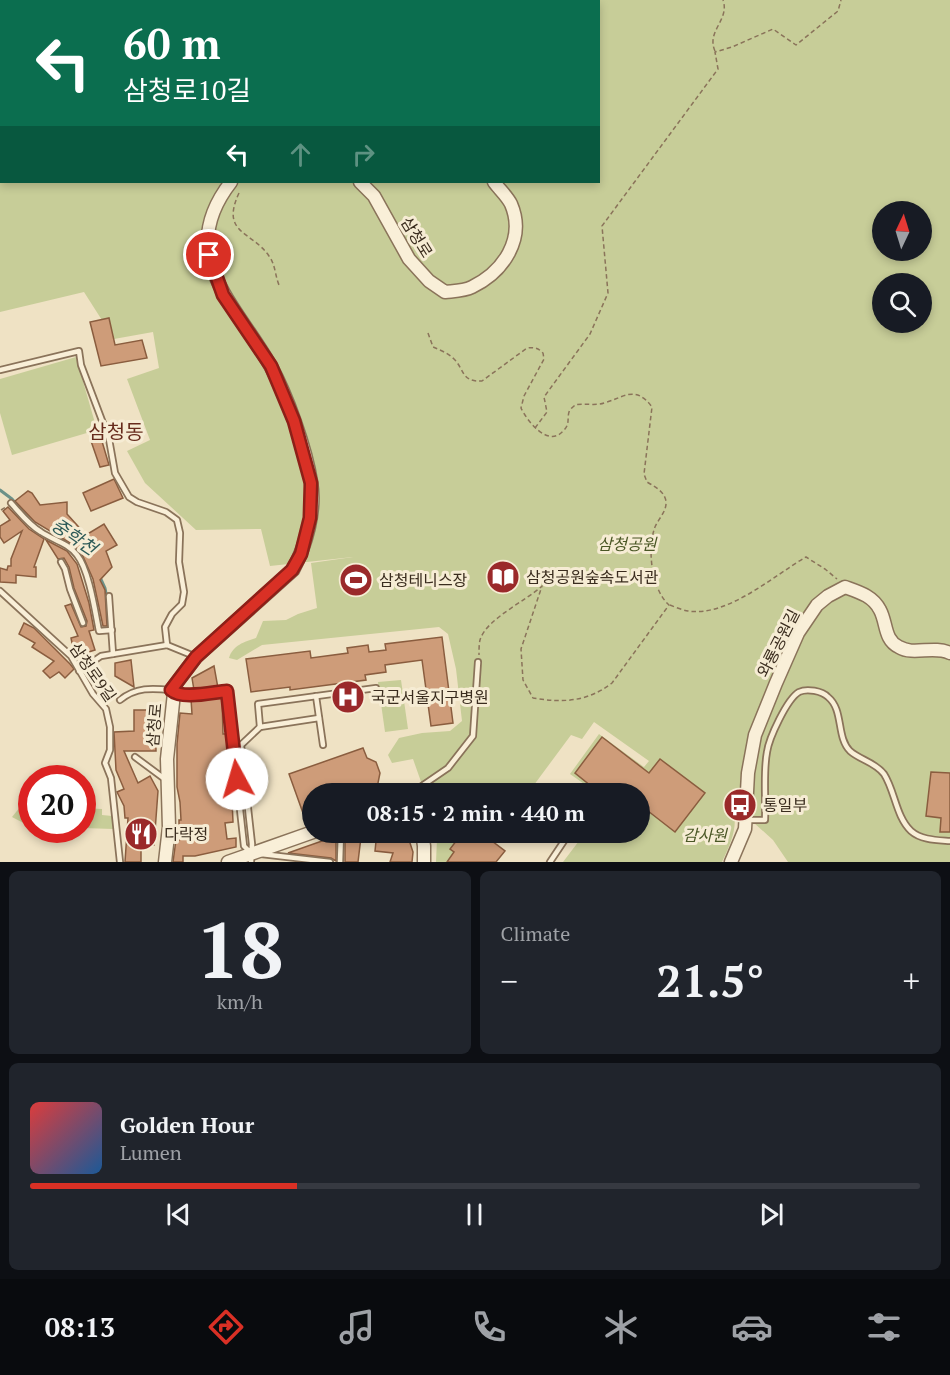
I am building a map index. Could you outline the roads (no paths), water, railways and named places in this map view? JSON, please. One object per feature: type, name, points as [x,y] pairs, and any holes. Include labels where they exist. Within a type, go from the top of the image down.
[{"type":"street","name":"삼청로","points":[[165,862],[169,827],[167,759],[172,691],[196,657],[292,570],[301,554],[310,518],[311,483],[294,421],[271,366],[223,295],[209,255],[207,237],[215,208],[230,183]]},
{"type":"street","name":"삼청로","points":[[361,183],[374,196],[409,259],[429,281],[445,292],[470,288],[496,273],[504,262],[516,234],[516,222],[510,203],[495,183]]},
{"type":"street","name":"와룡공원길","points":[[731,862],[744,829],[748,773],[755,735],[798,633],[817,605],[845,587],[862,593],[879,609],[889,639],[897,647],[909,651],[939,650],[950,653]]},
{"type":"street","points":[[228,862],[252,858],[302,837]]},
{"type":"street","points":[[424,843],[424,862]]},
{"type":"lane","points":[[0,370],[79,351],[81,365],[108,439],[115,472],[129,496],[137,502],[166,512],[177,520],[180,533],[179,562],[184,592],[182,604],[172,614],[165,627],[167,645]]},
{"type":"lane","points":[[11,503],[32,526],[77,555],[82,563],[92,596],[99,631],[112,630]]},
{"type":"lane","points":[[61,562],[83,622]]},
{"type":"lane","name":"삼청로9길","points":[[0,591],[71,656],[93,694],[106,709],[110,727],[110,750],[105,763],[111,777],[120,862]]},
{"type":"lane","points":[[109,596],[113,654]]},
{"type":"lane","points":[[79,671],[102,656],[167,645],[196,657]]},
{"type":"lane","points":[[426,783],[448,768],[473,736],[478,662]]},
{"type":"lane","points":[[120,700],[127,695],[148,688],[172,691],[182,696],[227,691],[244,846],[252,858]]},
{"type":"lane","points":[[260,727],[258,704],[376,688]]},
{"type":"lane","points":[[745,820],[765,820],[766,753],[770,738],[793,697],[800,691],[813,690],[822,692],[834,703],[844,743],[851,752],[872,763],[884,774],[906,826],[914,834],[929,839],[950,841]]},
{"type":"lane","points":[[316,696],[323,745]]},
{"type":"lane","points":[[252,858],[241,745],[260,727],[319,718]]},
{"type":"lane","name":"삼청로","points":[[135,757],[168,782]]},
{"type":"lane","points":[[340,862],[341,843]]},
{"type":"lane","points":[[550,862],[563,843]]},
{"type":"lane","points":[[252,858],[330,862]]},
{"type":"waterway","name":"중학천","points":[[0,490],[12,499],[34,525]]},
{"type":"waterway","name":"중학천","points":[[100,577],[107,599]]},
{"type":"place","name":"삼청공원숲속도서관","points":[[503,577]]},
{"type":"place","name":"삼청테니스장","points":[[356,580]]},
{"type":"place","name":"국군서울지구병원","points":[[348,697]]},
{"type":"place","name":"통일부","points":[[740,805]]},
{"type":"place","name":"다락정","points":[[141,834]]},
{"type":"district","name":"삼청동","points":[[116,432]]},
{"type":"park label","name":"삼청공원","points":[[627,544]]},
{"type":"park label","name":"감사원","points":[[705,835]]}]
